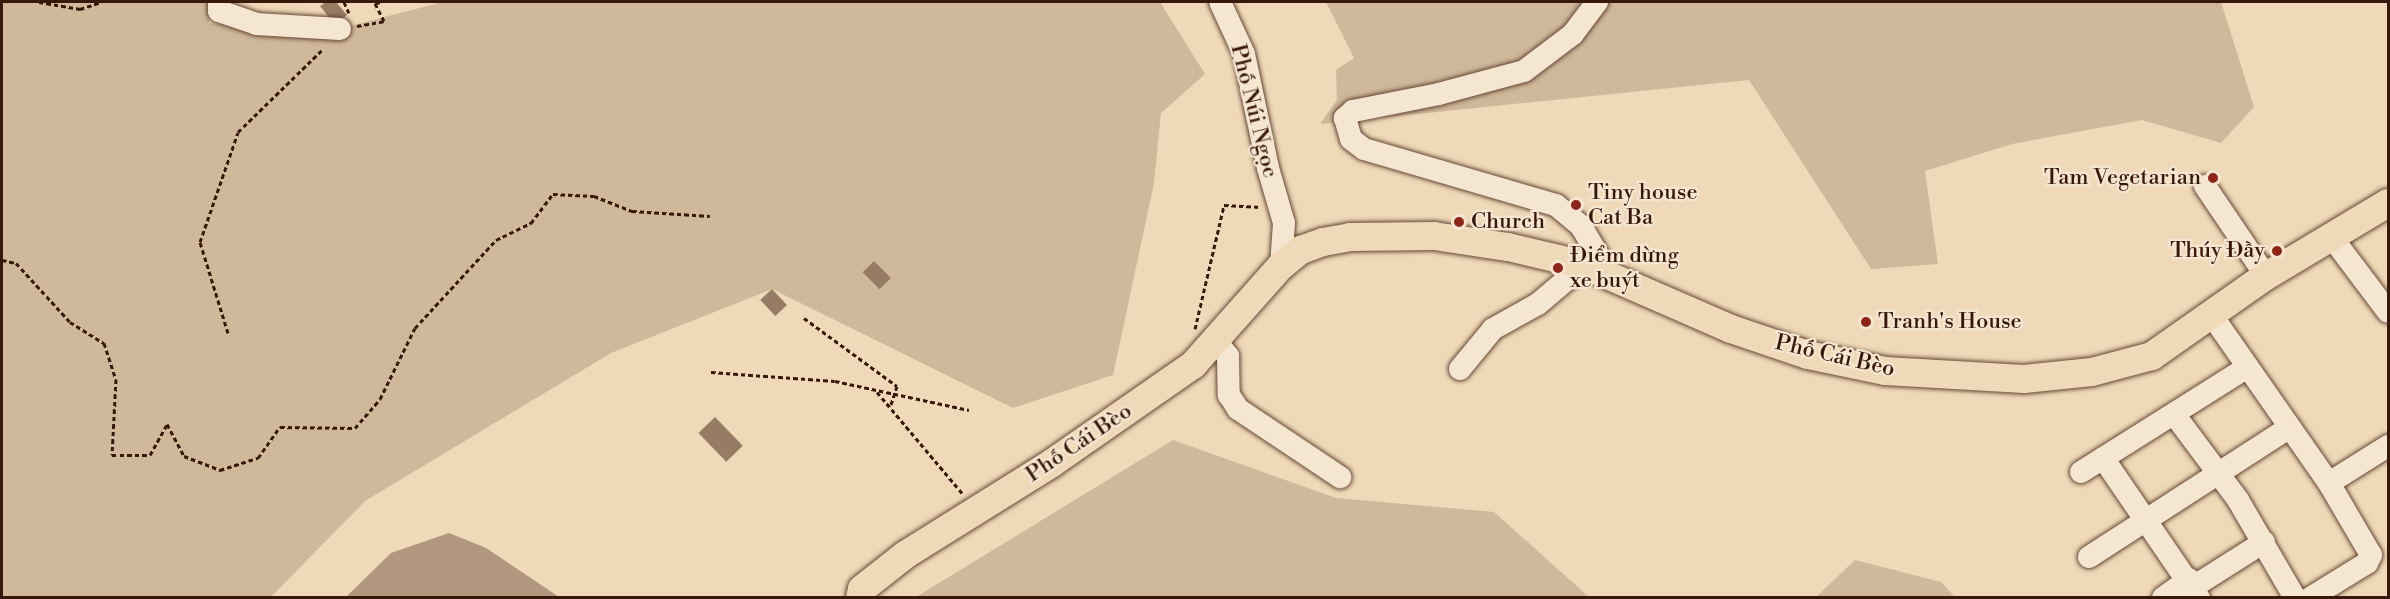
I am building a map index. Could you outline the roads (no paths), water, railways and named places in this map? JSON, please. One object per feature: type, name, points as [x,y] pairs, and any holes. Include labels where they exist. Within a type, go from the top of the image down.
[{"type":"main road","name":"Phố Cái Bèo","points":[[860,597],[862,589],[905,555],[1052,463],[1193,365],[1281,266],[1301,250],[1323,242],[1350,237],[1434,236],[1508,247],[1584,264],[1731,329],[1808,355],[1885,371],[2024,379],[2092,372],[2152,356],[2212,317],[2266,276],[2333,239],[2388,203]]},
{"type":"street","points":[[219,2],[219,11],[256,24],[340,29]]},
{"type":"street","name":"Phố Núi Ngọc","points":[[1220,2],[1244,54],[1282,215]]},
{"type":"street","points":[[1597,2],[1573,33],[1524,71],[1439,94],[1353,111],[1345,118],[1351,139],[1364,149],[1556,205],[1581,226],[1610,275]]},
{"type":"street","points":[[2205,186],[2266,276]]},
{"type":"street","points":[[1282,215],[1323,242]]},
{"type":"street","points":[[1281,266],[1282,215]]},
{"type":"street","points":[[2333,239],[2388,312]]},
{"type":"street","points":[[1460,369],[1493,328],[1538,304],[1584,264]]},
{"type":"street","points":[[2212,317],[2329,483],[2371,555],[2367,563],[2310,597]]},
{"type":"street","points":[[1215,340],[1228,356],[1228,395],[1238,409],[1340,477]]},
{"type":"street","points":[[2081,472],[2248,368]]},
{"type":"street","points":[[2174,414],[2264,542],[2295,597]]},
{"type":"street","points":[[2089,557],[2290,427]]},
{"type":"street","points":[[2329,483],[2388,446]]},
{"type":"street","points":[[2103,458],[2194,588]]},
{"type":"street","points":[[2163,597],[2194,588],[2264,542]]},
{"type":"place","name":"Tam Vegetarian","points":[[2213,178]]},
{"type":"place","name":"Tiny house Cat Ba","points":[[1576,205]]},
{"type":"place","name":"Church","points":[[1459,222]]},
{"type":"place","name":"Thúy Đầy","points":[[2277,251]]},
{"type":"place","name":"Điểm dừng xe buýt","points":[[1558,268]]},
{"type":"place","name":"Tranh's House","points":[[1866,322]]}]
